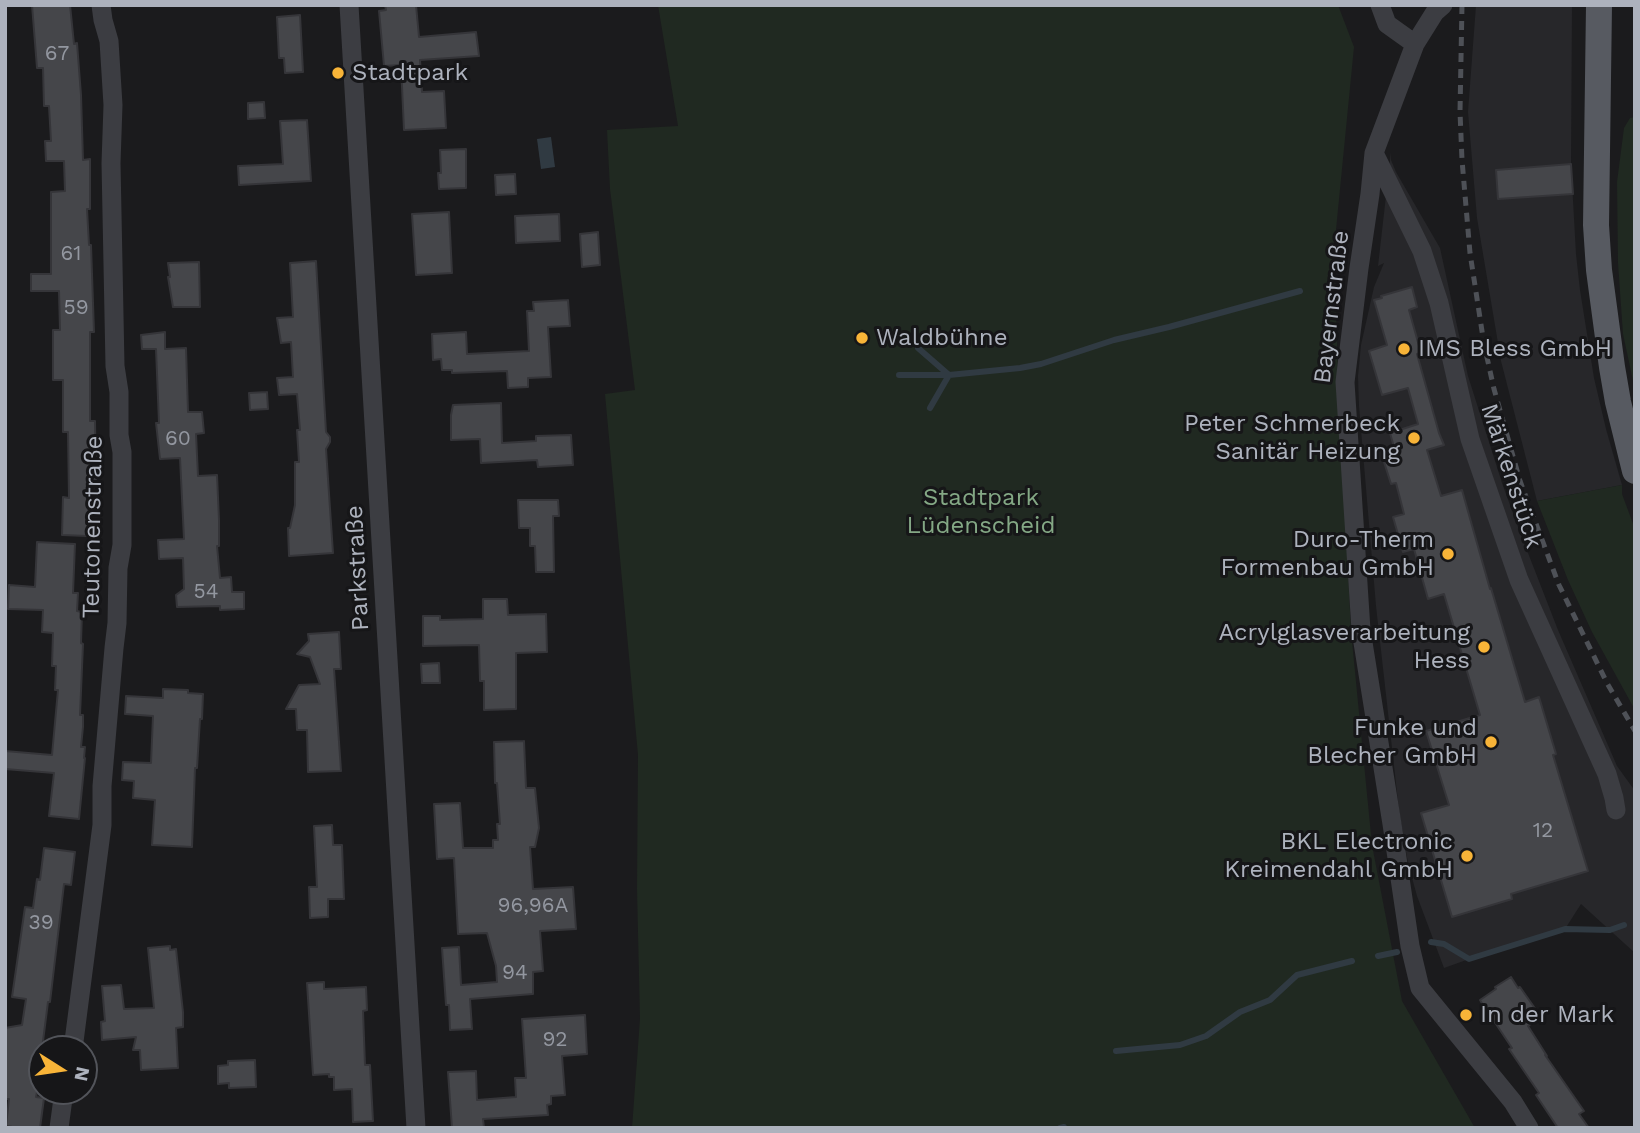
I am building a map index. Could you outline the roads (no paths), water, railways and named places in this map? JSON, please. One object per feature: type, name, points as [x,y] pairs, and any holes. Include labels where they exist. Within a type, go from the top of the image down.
[{"type":"main road","points":[[1599,5],[1599,270],[1618,402],[1635,471]]},
{"type":"street","name":"Teutonenstraße","points":[[75,1035],[102,825],[117,623],[118,568],[122,545],[122,452],[114,352],[111,175],[113,105],[109,41],[102,5]]},
{"type":"street","name":"Parkstraße","points":[[349,5],[416,1128]]},
{"type":"street","points":[[1380,5],[1387,24],[1415,44],[1435,12],[1443,5]]},
{"type":"street","name":"Bayernstraße","points":[[1415,44],[1374,153],[1345,382],[1361,630],[1410,946],[1420,988],[1513,1102],[1529,1128]]},
{"type":"street","name":"Märkenstück","points":[[1374,153],[1422,251],[1439,303],[1470,439],[1518,580],[1607,774],[1616,810]]},
{"type":"street","points":[[59,1128],[62,1105]]},
{"type":"waterway","points":[[899,375],[949,375],[1041,364],[1114,340],[1300,291]]},
{"type":"waterway","points":[[918,348],[949,375],[930,408]]},
{"type":"waterway","points":[[1431,942],[1444,944],[1469,959],[1565,929],[1610,930],[1624,925]]},
{"type":"waterway","points":[[1378,956],[1397,952]]},
{"type":"waterway","points":[[1116,1051],[1180,1045],[1206,1036],[1240,1012],[1270,1000],[1297,975],[1352,961]]},
{"type":"waterway","points":[[1060,1128],[1064,1127]]},
{"type":"railway","points":[[1462,5],[1462,160],[1470,253],[1494,389],[1520,481],[1559,585],[1607,683],[1635,731]]},
{"type":"place","name":"Stadtpark","points":[[338,73]]},
{"type":"place","name":"Waldbühne","points":[[862,338]]},
{"type":"place","name":"IMS Bless GmbH","points":[[1404,349]]},
{"type":"place","name":"Peter Schmerbeck Sanitär Heizung","points":[[1414,438]]},
{"type":"place","name":"Duro-Therm Formenbau GmbH","points":[[1448,554]]},
{"type":"place","name":"Acrylglasverarbeitung Hess","points":[[1484,647]]},
{"type":"place","name":"Funke und Blecher GmbH","points":[[1491,742]]},
{"type":"place","name":"BKL Electronic Kreimendahl GmbH","points":[[1467,856]]},
{"type":"place","name":"In der Mark","points":[[1466,1015]]},
{"type":"park label","name":"Stadtpark Lüdenscheid","points":[[981,512]]}]
